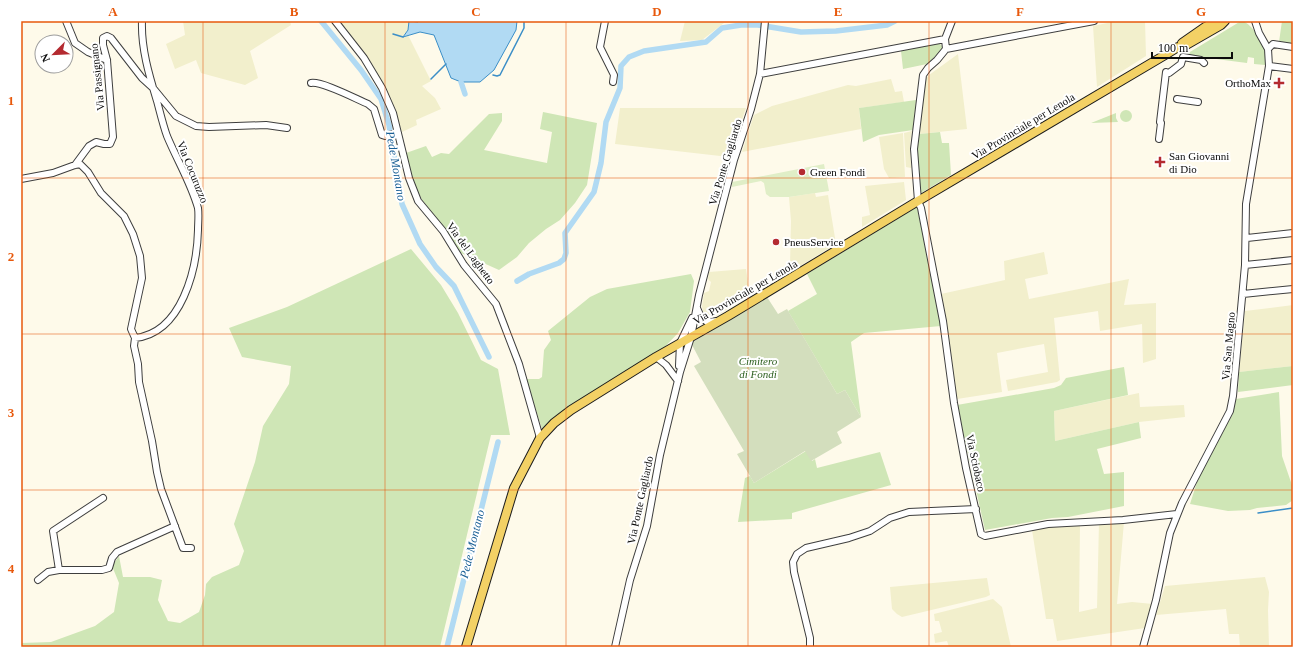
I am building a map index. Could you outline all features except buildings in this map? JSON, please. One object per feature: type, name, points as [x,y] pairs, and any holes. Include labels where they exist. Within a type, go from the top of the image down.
[{"type":"main road","name":"Via Provinciale per Lenola","points":[[466,647],[514,488],[540,438],[554,423],[570,410],[656,357],[1178,47],[1200,31],[1219,21]]},
{"type":"main road","name":"Via Provinciale per Lenola","points":[[1178,47],[1180,48],[1190,44],[1225,21]]},
{"type":"street","points":[[66,21],[75,43],[88,52],[107,60]]},
{"type":"street","name":"Via Cocuruzzo","points":[[135,338],[145,336],[158,330],[168,322],[178,307],[186,290],[194,266],[198,241],[198,210],[191,187],[167,135],[153,88],[147,67],[143,43],[142,21]]},
{"type":"street","name":"Via del Laghetto","points":[[334,21],[364,58],[382,88],[393,112],[408,178],[418,201],[443,231],[464,265],[496,304],[519,364],[540,438]]},
{"type":"street","points":[[605,21],[600,47],[614,75],[613,82]]},
{"type":"street","points":[[952,21],[945,39],[946,49],[1094,21]]},
{"type":"street","points":[[1190,44],[1204,38],[1230,21]]},
{"type":"street","name":"Via San Magno","points":[[1143,647],[1156,600],[1170,533],[1177,514],[1230,412],[1233,396],[1247,238],[1246,204],[1269,66],[1268,49],[1250,21]]},
{"type":"street","name":"Via San Magno","points":[[1255,21],[1259,33]]},
{"type":"street","name":"Via Ponte Gagliardo","points":[[615,647],[630,580],[647,526],[660,455],[678,381],[691,337],[734,160],[752,109],[760,74],[765,22]]},
{"type":"street","name":"Via Passignano","points":[[75,165],[89,146],[96,142],[110,144],[113,137],[107,60],[102,38],[107,36],[111,38],[142,78],[153,88]]},
{"type":"street","points":[[760,74],[945,39]]},
{"type":"street","points":[[1268,49],[1272,44],[1293,47]]},
{"type":"street","name":"Via Sciobaco","points":[[946,49],[938,60],[928,68],[923,75],[914,149],[918,201],[921,208],[943,321],[954,402],[966,468],[982,534],[985,536],[1048,524],[1123,520],[1177,514]]},
{"type":"street","points":[[1159,139],[1166,72],[1169,73],[1180,64],[1183,57],[1201,60],[1204,63]]},
{"type":"street","points":[[1269,66],[1293,69]]},
{"type":"street","points":[[1161,123],[1163,123],[1169,73]]},
{"type":"street","points":[[311,83],[314,82],[324,85],[368,104],[374,109],[382,135],[385,136],[397,132]]},
{"type":"street","points":[[153,88],[176,116],[196,126],[217,127],[266,125],[287,128]]},
{"type":"street","points":[[1177,99],[1198,102]]},
{"type":"street","points":[[21,179],[53,173],[80,164],[88,172],[101,193],[124,216],[140,256],[142,278],[131,329],[135,338],[134,346],[138,364],[139,382],[152,441],[156,472],[161,490],[183,548],[191,548]]},
{"type":"street","points":[[1247,238],[1293,233]]},
{"type":"street","points":[[1245,265],[1293,260]]},
{"type":"street","points":[[1243,294],[1293,289]]},
{"type":"street","points":[[697,308],[700,317],[707,322],[718,321]]},
{"type":"street","name":"Via Ponte Gagliardo","points":[[678,381],[680,343],[697,308]]},
{"type":"street","points":[[656,357],[666,365],[678,381]]},
{"type":"street","points":[[59,570],[53,531],[102,498]]},
{"type":"street","points":[[810,647],[810,638],[794,572],[793,562],[796,554],[806,548],[849,538],[870,531],[890,518],[909,512],[976,509]]},
{"type":"street","points":[[38,580],[48,572],[59,570],[102,570],[109,568],[112,558],[117,552],[175,526]]},
{"type":"shaded area","points":[[183,21],[290,21],[291,25],[250,51],[258,78],[245,85],[201,73],[196,60],[175,69],[166,44],[185,35]]},
{"type":"shaded area","points":[[337,21],[409,21],[408,30],[403,37],[408,35],[431,81],[422,86],[435,98],[441,109],[416,120],[417,125],[402,132],[391,100],[370,62]]},
{"type":"shaded area","points":[[685,21],[760,21],[760,23],[724,23],[702,40],[680,41]]},
{"type":"shaded area","points":[[1117,21],[1145,21],[1146,56],[1097,87],[1093,26]]},
{"type":"shaded area","points":[[958,54],[967,129],[919,134],[925,80],[929,75]]},
{"type":"shaded area","points":[[891,79],[895,92],[902,91],[904,102],[859,108],[861,129],[742,152],[754,115],[772,106],[848,85],[856,86]]},
{"type":"shaded area","points":[[620,108],[746,108],[729,157],[615,144]]},
{"type":"shaded area","points":[[912,131],[910,142],[911,168],[906,167],[904,133]]},
{"type":"shaded area","points":[[903,133],[905,177],[889,178],[884,169],[879,137]]},
{"type":"shaded area","points":[[904,182],[906,200],[862,227],[862,217],[870,215],[865,186]]},
{"type":"shaded area","points":[[815,193],[816,197],[828,195],[836,244],[792,271],[790,265],[791,221],[789,197]]},
{"type":"shaded area","points":[[1044,252],[1048,274],[1025,279],[1029,299],[1129,279],[1124,305],[1156,303],[1156,359],[1143,363],[1142,324],[1100,331],[1098,311],[1054,318],[1060,380],[1057,382],[1008,391],[1006,380],[1048,372],[1044,344],[997,353],[1002,392],[957,399],[955,397],[941,294],[1005,280],[1004,261]]},
{"type":"shaded area","points":[[746,269],[751,295],[716,316],[707,315],[703,311],[702,307],[704,293],[709,291],[711,282],[708,279],[709,272]]},
{"type":"shaded area","points":[[1293,305],[1293,366],[1239,372],[1245,311]]},
{"type":"shaded area","points":[[1139,393],[1140,407],[1184,405],[1185,417],[1139,422],[1055,441],[1054,411]]},
{"type":"shaded area","points":[[1099,522],[1124,522],[1117,604],[1132,602],[1153,604],[1145,628],[1057,641],[1053,619],[1046,619],[1032,530],[1049,526],[1080,525],[1079,612],[1097,608]]},
{"type":"shaded area","points":[[1265,577],[1269,592],[1269,647],[1240,647],[1239,634],[1229,634],[1226,609],[1156,615],[1165,586]]},
{"type":"shaded area","points":[[987,578],[990,595],[986,597],[902,617],[892,609],[890,587]]},
{"type":"shaded area","points":[[993,599],[1002,607],[1011,647],[949,647],[947,641],[935,643],[934,634],[942,632],[939,621],[935,621],[934,614]]},
{"type":"green space","points":[[1241,21],[1248,24],[1252,28],[1261,41],[1265,53],[1265,65],[1254,64],[1254,58],[1248,57],[1247,63],[1185,55]]},
{"type":"green space","points":[[1282,21],[1293,21],[1293,44],[1279,42]]},
{"type":"green space","points":[[940,44],[943,47],[934,60],[927,64],[903,69],[901,51]]},
{"type":"green space","points":[[916,100],[913,130],[879,135],[863,142],[859,108]]},
{"type":"green space","points":[[1126,110],[1130,112],[1132,116],[1130,120],[1126,122],[1122,120],[1120,116],[1122,112]]},
{"type":"green space","points":[[543,112],[597,123],[587,185],[575,203],[560,220],[546,229],[529,243],[517,257],[499,270],[461,253],[439,221],[422,200],[413,181],[406,153],[426,146],[432,157],[441,153],[449,154],[489,114],[502,113],[502,121],[484,150],[547,163],[552,132],[540,129]]},
{"type":"green space","points":[[1116,113],[1118,122],[1091,123]]},
{"type":"green space","points":[[940,132],[942,143],[949,143],[951,175],[921,193],[916,149],[919,134]]},
{"type":"green space","name":"Green Fondi","points":[[824,164],[829,191],[789,197],[770,197],[766,194],[764,183],[761,181],[732,187],[732,182]]},
{"type":"green space","points":[[917,207],[941,326],[864,333],[851,342],[861,417],[845,390],[837,394],[788,311],[817,294],[807,274]]},
{"type":"green space","points":[[411,249],[441,285],[458,313],[481,360],[498,369],[510,435],[491,435],[440,647],[21,647],[21,643],[51,642],[95,626],[114,612],[119,583],[112,566],[119,556],[123,577],[150,577],[162,580],[158,600],[168,621],[180,623],[199,612],[205,595],[206,584],[212,577],[239,565],[244,551],[234,524],[255,462],[263,426],[289,384],[291,366],[242,357],[229,328],[287,307]]},
{"type":"green space","points":[[691,274],[694,281],[690,312],[678,333],[662,350],[554,417],[542,429],[526,379],[539,379],[542,377],[544,350],[551,340],[548,331],[590,297],[607,289]]},
{"type":"green space","name":"Cimitero di Fondi","points":[[767,297],[778,314],[787,309],[837,394],[845,390],[861,417],[837,432],[842,443],[811,461],[805,451],[754,483],[737,454],[744,451],[694,366],[701,362],[691,343]]},
{"type":"green space","points":[[1293,366],[1293,385],[1238,392],[1239,372]]},
{"type":"green space","points":[[1124,367],[1128,395],[1054,411],[1055,441],[1139,422],[1141,438],[1097,449],[1104,474],[1124,472],[1124,506],[1068,517],[1052,518],[985,530],[957,405],[1054,388],[1061,385],[1066,378]]},
{"type":"green space","points":[[1279,392],[1282,456],[1293,488],[1293,500],[1286,505],[1250,510],[1228,511],[1190,504],[1198,479],[1233,413],[1236,399]]},
{"type":"green space","points":[[806,451],[812,461],[815,459],[817,468],[880,452],[891,485],[792,513],[792,519],[738,522],[745,478],[750,476],[754,483]]},
{"type":"water","points":[[409,21],[517,21],[516,30],[494,70],[480,82],[461,82],[451,78],[434,35],[420,32],[403,37],[408,30]]},
{"type":"waterway","name":"Pede Montano","points":[[321,21],[361,70],[381,99],[389,125],[402,204],[420,244],[436,267],[454,286],[489,357]]},
{"type":"waterway","points":[[493,75],[500,75],[524,28],[524,21]]},
{"type":"waterway","points":[[517,281],[529,274],[559,263],[564,259],[566,253],[565,233],[594,192],[601,163],[606,122],[620,88],[621,66],[629,57],[644,51],[706,42],[722,28],[741,25],[758,25],[801,32],[836,31],[887,25],[895,21]]},
{"type":"waterway","points":[[393,34],[403,37]]},
{"type":"waterway","points":[[431,79],[446,64]]},
{"type":"waterway","points":[[461,82],[465,94]]},
{"type":"waterway","name":"Pede Montano","points":[[447,647],[498,442]]},
{"type":"waterway","points":[[1258,513],[1293,508]]},
{"type":"place","name":"OrthoMax","points":[[1279,83]]},
{"type":"place","name":"San Giovanni di Dio","points":[[1160,162]]},
{"type":"place","name":"Green Fondi","points":[[802,172]]},
{"type":"place","name":"PneusService","points":[[776,242]]}]
